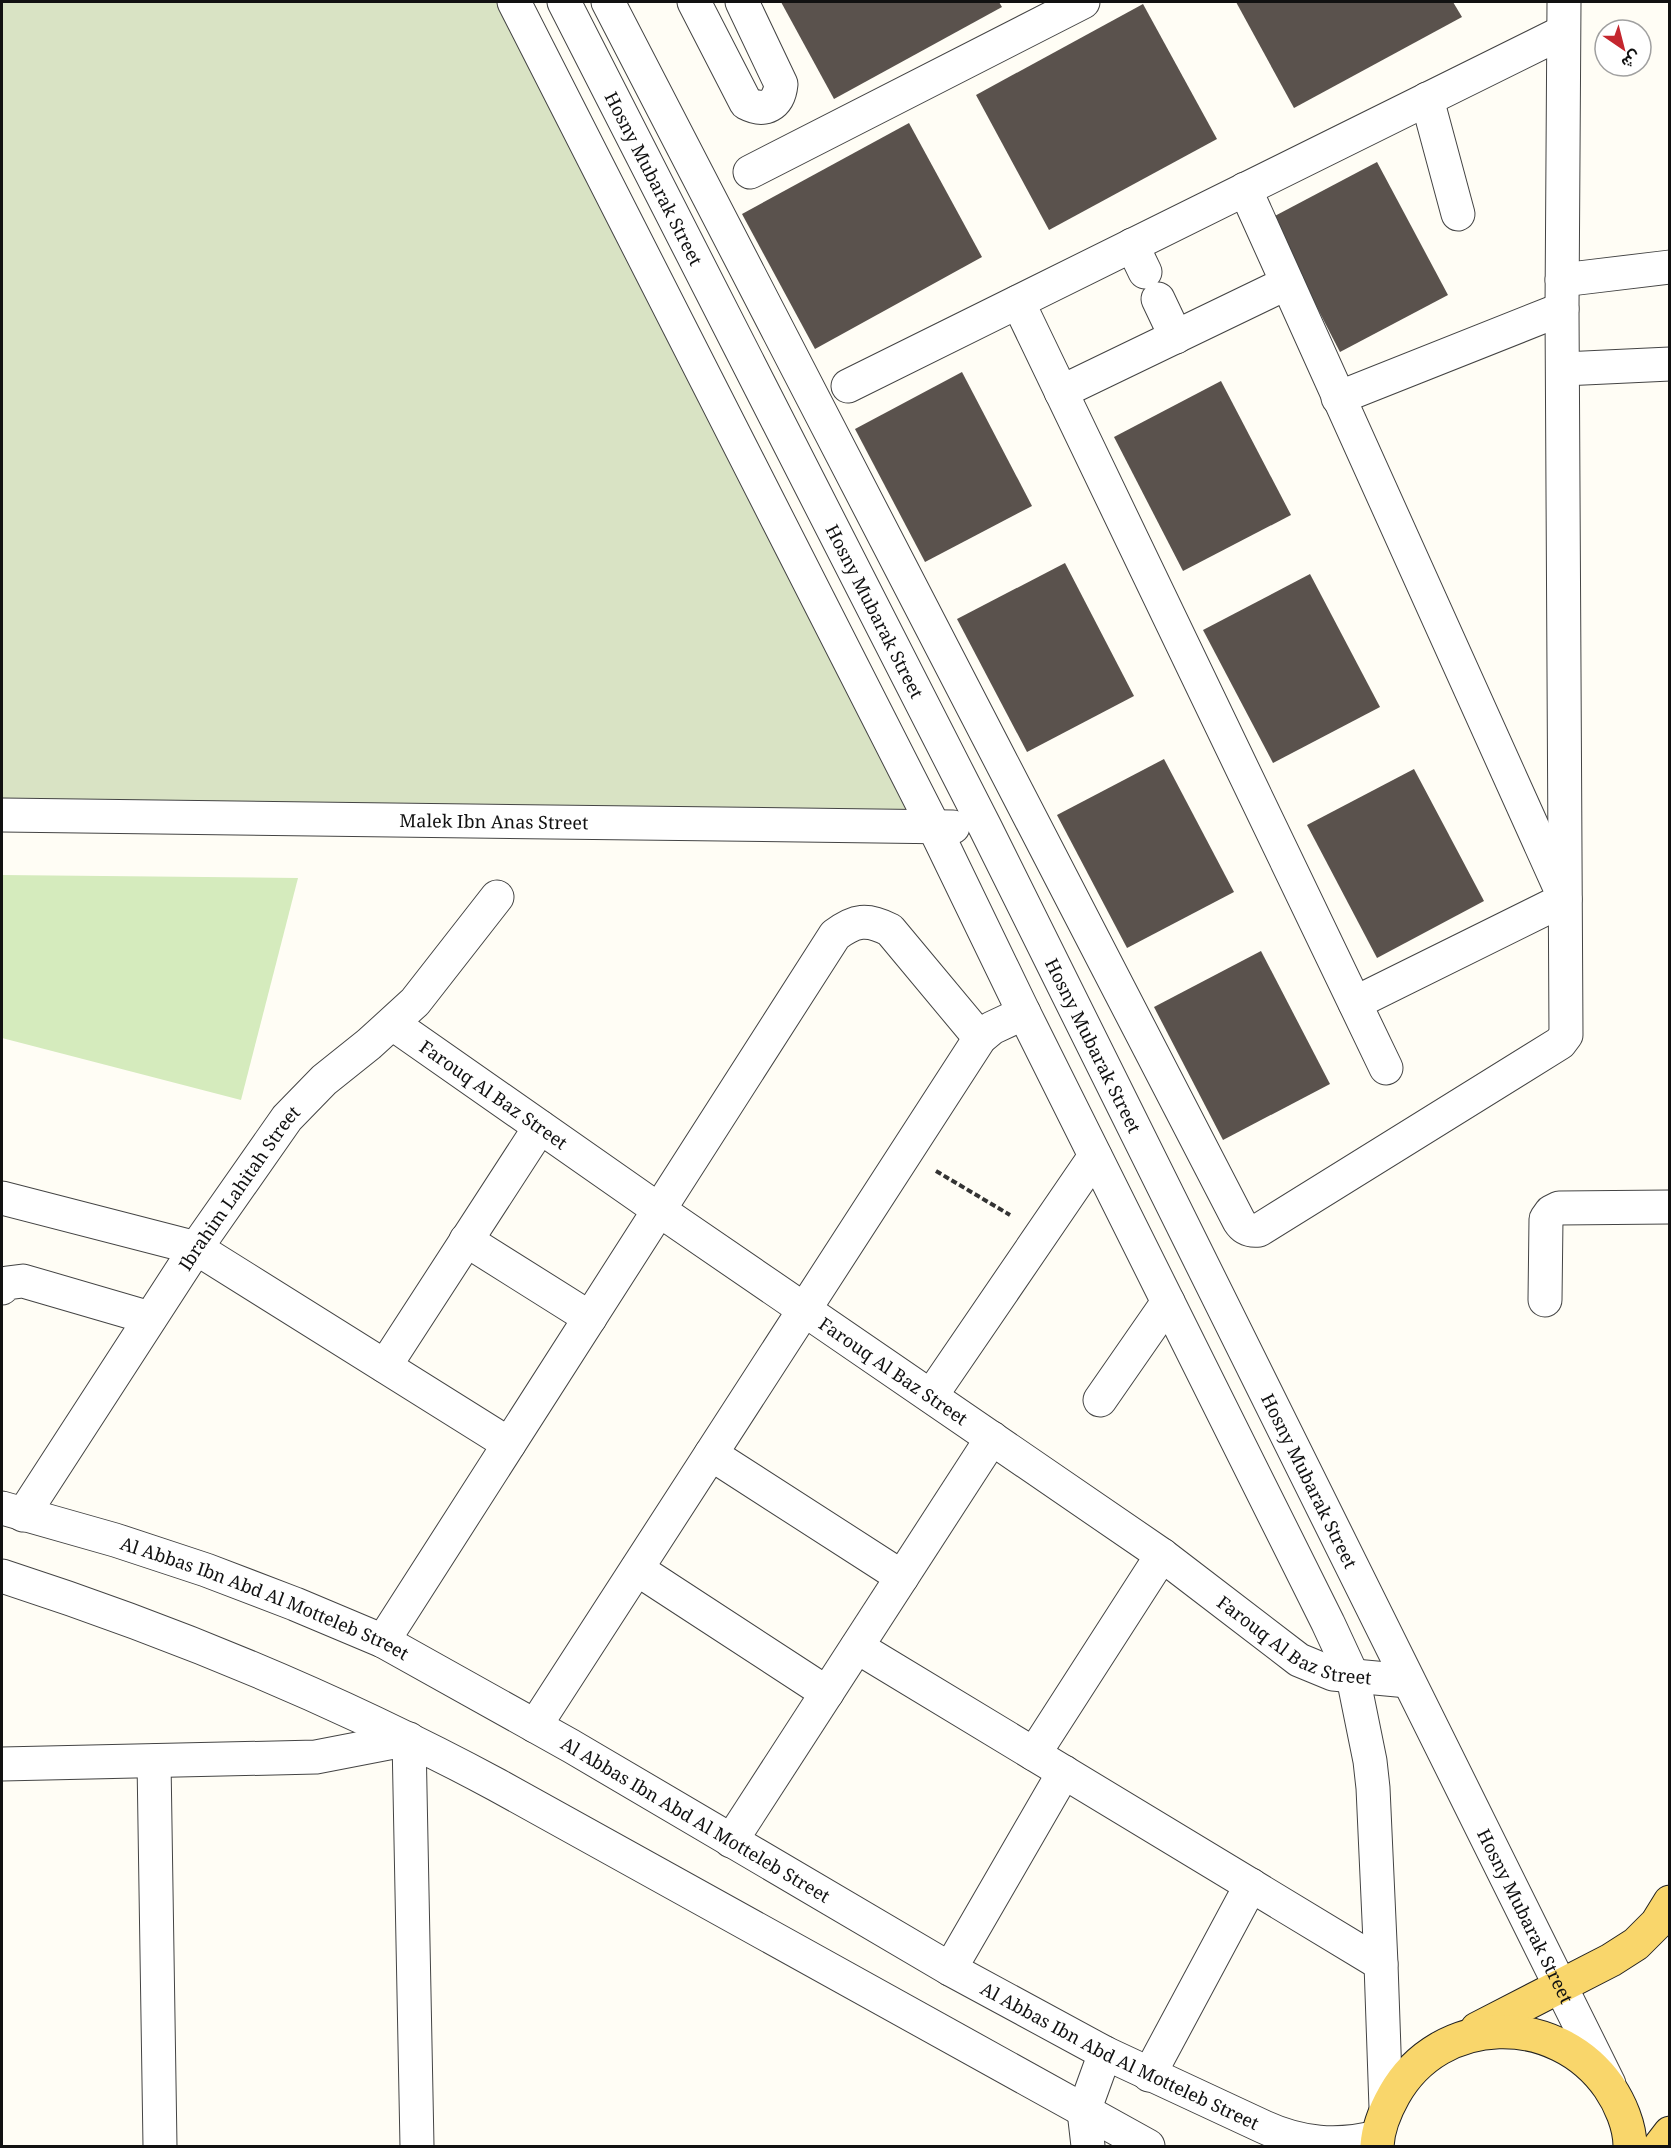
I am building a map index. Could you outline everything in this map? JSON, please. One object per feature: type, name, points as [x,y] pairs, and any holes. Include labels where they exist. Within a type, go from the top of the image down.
[{"type":"main road","points":[[1380,2131],[1401,2082],[1422,2060],[1447,2044],[1611,1960],[1636,1944],[1657,1923],[1670,1902]]},
{"type":"main road","points":[[1447,2044],[1493,2031],[1540,2036],[1563,2045],[1583,2058],[1600,2074],[1642,2146]]},
{"type":"main road","points":[[1619,2104],[1630,2146]]},
{"type":"main road","points":[[1660,2146],[1670,2133]]},
{"type":"street","points":[[514,2],[934,827],[1353,1677],[1365,1733],[1373,1788],[1381,1964],[1380,2131]]},
{"type":"street","name":"Hosny Mubarak Street","points":[[564,2],[985,827],[1619,2104]]},
{"type":"street","points":[[608,2],[1242,1226],[1253,1231],[1259,1230],[1560,1043],[1566,1035],[1562,295],[1563,17]]},
{"type":"street","points":[[694,2],[746,103],[755,108],[765,107],[774,103],[780,94],[781,84],[742,2]]},
{"type":"street","points":[[750,172],[1068,5]]},
{"type":"street","points":[[848,386],[1017,302],[1145,272],[1245,189],[1427,99],[1563,17]]},
{"type":"street","points":[[1427,99],[1458,214]]},
{"type":"street","points":[[1245,189],[1565,899]]},
{"type":"street","points":[[1338,398],[1562,295],[1670,267]]},
{"type":"street","points":[[1145,272],[1176,337]]},
{"type":"street","points":[[1061,392],[1287,283]]},
{"type":"street","points":[[1017,302],[1386,1068]]},
{"type":"street","points":[[1563,369],[1670,364]]},
{"type":"street","name":"Malek Ibn Anas Street","points":[[2,815],[985,827]]},
{"type":"street","name":"Ibrahim Lahitah Street","points":[[12,1512],[150,1318],[287,1118],[324,1080],[393,1024],[435,978],[497,897]]},
{"type":"street","points":[[1355,1003],[1565,899]]},
{"type":"street","points":[[383,1641],[835,935],[847,926],[861,922],[876,923],[890,930],[981,1038]]},
{"type":"street","points":[[535,1726],[981,1038],[992,1028],[1024,1013]]},
{"type":"street","name":"Farouq Al Baz Street","points":[[393,1024],[659,1210],[1162,1555],[1299,1660],[1333,1674],[1408,1681]]},
{"type":"street","points":[[385,1366],[540,1127]]},
{"type":"street","points":[[931,1396],[1095,1156]]},
{"type":"street","points":[[2,1198],[196,1248],[509,1444]]},
{"type":"street","points":[[1545,1300],[1546,1219],[1551,1212],[1559,1208],[1670,1207]]},
{"type":"street","points":[[466,1240],[590,1318]]},
{"type":"street","points":[[2,1288],[8,1283],[23,1281],[150,1318]]},
{"type":"street","points":[[1100,1400],[1168,1302]]},
{"type":"street","points":[[731,1841],[992,1438]]},
{"type":"street","points":[[711,1454],[902,1577]]},
{"type":"street","name":"Al Abbas Ibn Abd Al Motteleb Street","points":[[12,1512],[115,1540],[206,1570],[296,1604],[383,1641],[535,1726],[950,1969],[1149,2075],[1282,2135],[1300,2140],[1339,2144],[1380,2131]]},
{"type":"street","points":[[1034,1755],[1162,1555]]},
{"type":"street","points":[[637,1569],[827,1693]]},
{"type":"street","points":[[2,1576],[77,1600],[298,1687],[409,1739],[488,1780],[1148,2146]]},
{"type":"street","points":[[857,1647],[1381,1964]]},
{"type":"street","points":[[2,1764],[315,1757],[409,1739]]},
{"type":"street","points":[[409,1739],[417,2146]]},
{"type":"street","points":[[154,1761],[160,2146]]},
{"type":"street","points":[[950,1969],[1064,1772]]},
{"type":"street","points":[[1149,2075],[1251,1885]]},
{"type":"street","points":[[1088,2146],[1084,2111],[1105,2053]]},
{"type":"path","points":[[906,1153],[1041,1234]]},
{"type":"green space","points":[[2,2],[509,2],[934,827],[2,809]]},
{"type":"green space","points":[[2,875],[298,878],[241,1100],[2,1038]]},
{"type":"building","points":[[781,2],[999,2],[1002,7],[834,99]]},
{"type":"building","points":[[1236,2],[1453,2],[1462,17],[1294,108]]},
{"type":"building","points":[[1143,4],[1217,139],[1049,230],[976,95]]},
{"type":"building","points":[[909,123],[982,257],[815,349],[742,214]]},
{"type":"building","points":[[1377,162],[1448,295],[1340,352],[1271,218]]},
{"type":"building","points":[[962,372],[1032,506],[925,562],[855,429]]},
{"type":"building","points":[[1221,381],[1291,515],[1183,571],[1114,437]]},
{"type":"building","points":[[1065,563],[1134,696],[1027,752],[957,619]]},
{"type":"building","points":[[1310,574],[1380,707],[1273,763],[1203,630]]},
{"type":"building","points":[[1164,759],[1234,892],[1127,948],[1057,815]]},
{"type":"building","points":[[1414,769],[1484,901],[1377,958],[1307,825]]},
{"type":"building","points":[[1261,951],[1330,1084],[1223,1140],[1154,1007]]}]
